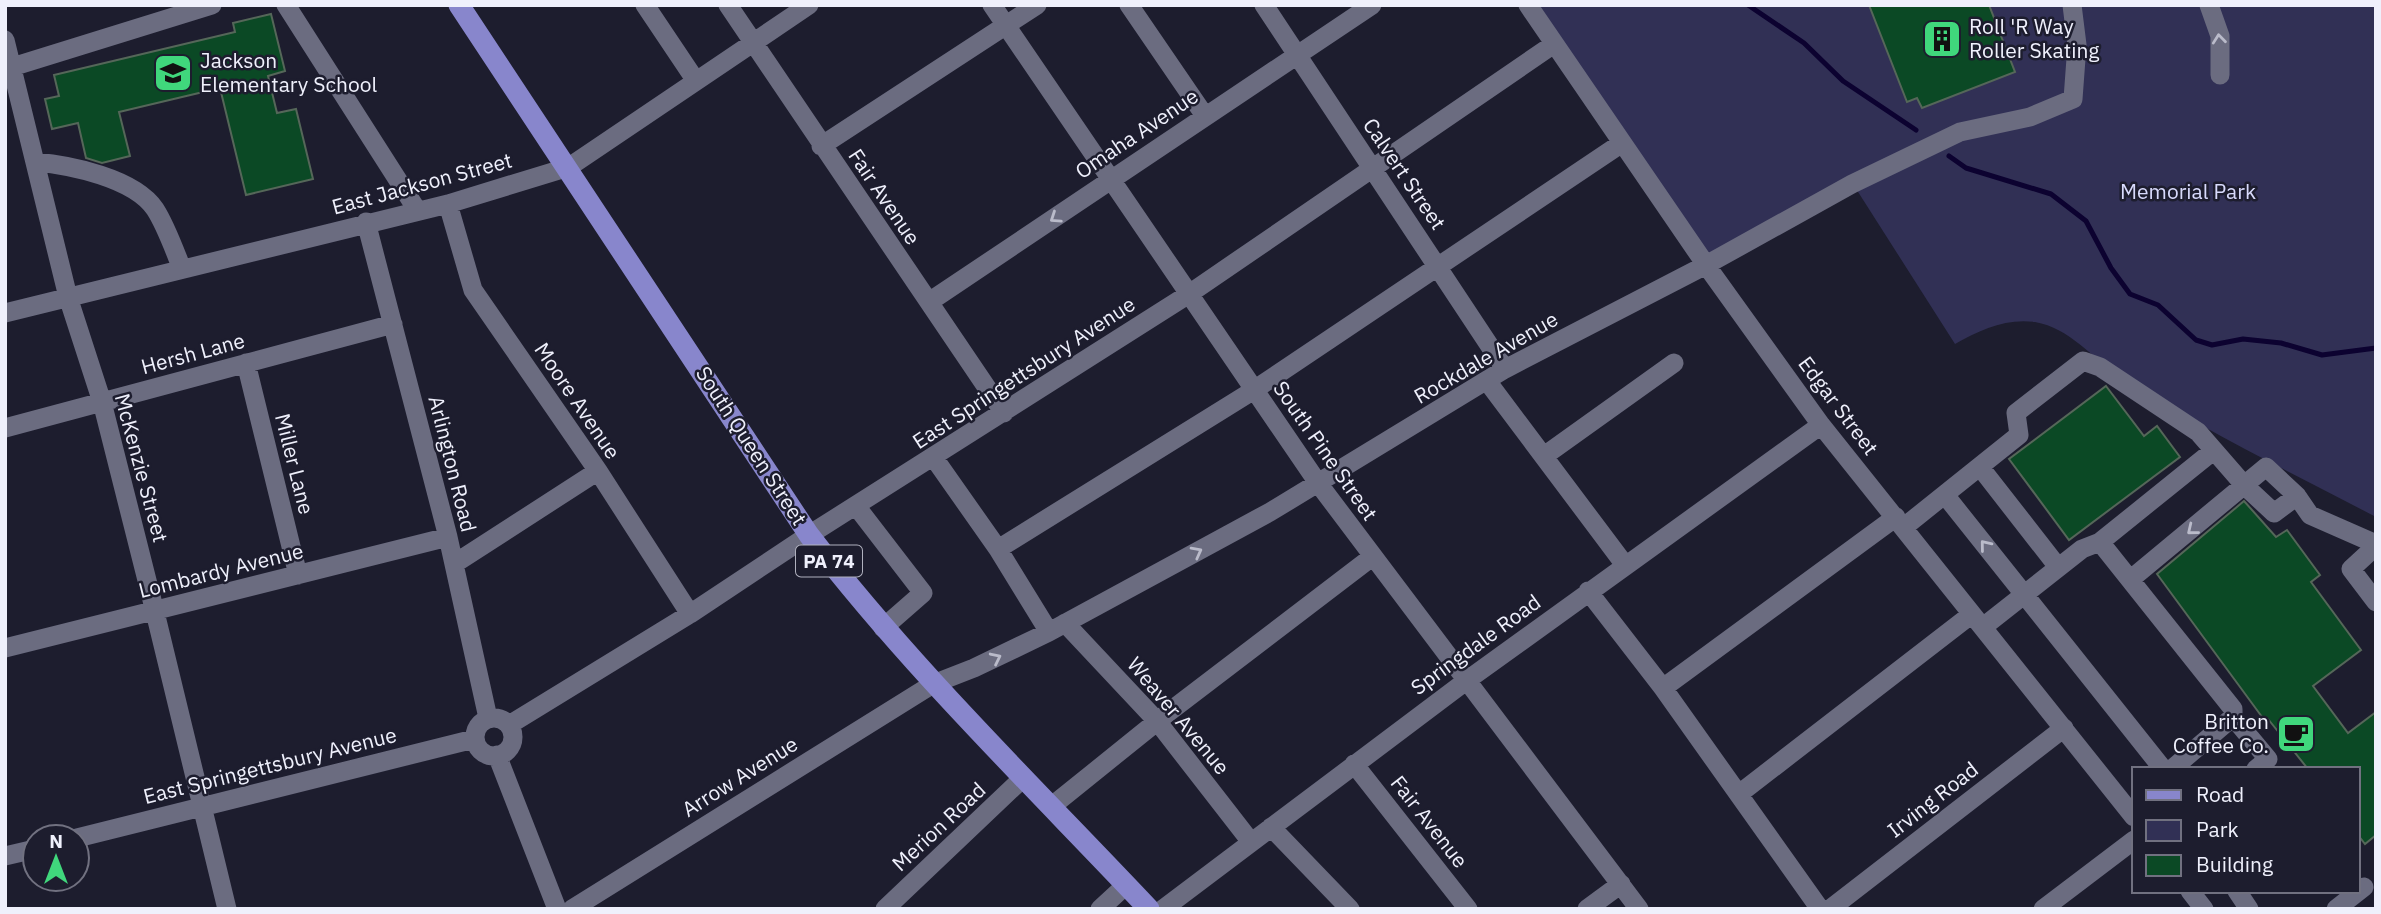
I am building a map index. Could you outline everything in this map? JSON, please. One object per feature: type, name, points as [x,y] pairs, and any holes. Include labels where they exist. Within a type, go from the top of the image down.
[{"type":"main road","name":"South Queen Street","points":[[459,5],[569,167],[809,535],[883,628],[933,684],[1149,909]]},
{"type":"street","points":[[12,67],[212,5]]},
{"type":"street","points":[[286,5],[417,210]]},
{"type":"street","points":[[645,5],[696,81]]},
{"type":"street","name":"Fair Avenue","points":[[728,5],[1004,413]]},
{"type":"street","name":"East Jackson Street","points":[[5,313],[366,222],[448,204],[569,167],[808,5]]},
{"type":"street","name":"South Pine Street","points":[[992,5],[1318,483],[1639,909]]},
{"type":"street","points":[[821,146],[1037,5]]},
{"type":"street","points":[[1129,5],[1205,116]]},
{"type":"street","name":"Calvert Street","points":[[1264,5],[1505,369]]},
{"type":"street","name":"Omaha Avenue","points":[[929,302],[1372,5]]},
{"type":"street","name":"Edgar Street","points":[[1528,5],[1706,265],[1821,425],[2064,728],[2132,808]]},
{"type":"street","name":"Rockdale Avenue","points":[[933,684],[1057,628],[1318,483],[1505,369],[1706,265],[1853,184],[1960,132],[2030,117],[2073,99],[2077,45],[2072,5]]},
{"type":"street","points":[[2209,5],[2220,36],[2221,75]]},
{"type":"street","name":"McKenzie Street","points":[[5,40],[68,297],[102,402],[227,909]]},
{"type":"street","name":"East Springettsbury Avenue","points":[[509,724],[690,614],[809,535],[1189,294],[1554,44]]},
{"type":"street","points":[[998,549],[1254,390],[1622,143]]},
{"type":"street","points":[[36,162],[56,164],[117,181],[140,192],[155,209],[182,269]]},
{"type":"street","name":"Moore Avenue","points":[[448,204],[473,290],[598,471],[690,614]]},
{"type":"street","name":"Arlington Road","points":[[366,222],[448,537],[488,718]]},
{"type":"street","name":"Hersh Lane","points":[[5,428],[393,324]]},
{"type":"street","points":[[1663,688],[1900,522],[1945,495],[2019,435],[2016,413],[2083,361],[2099,367],[2198,432],[2245,486],[2274,513],[2297,496]]},
{"type":"street","name":"Miller Lane","points":[[246,363],[298,575]]},
{"type":"street","points":[[1544,456],[1674,363]]},
{"type":"street","points":[[1487,381],[1625,565]]},
{"type":"street","name":"Springdale Road","points":[[1163,909],[1465,681],[1821,425]]},
{"type":"street","points":[[1739,793],[1978,620],[2024,596],[2090,544],[2101,542],[2213,451]]},
{"type":"street","name":"Weaver Avenue","points":[[934,458],[1057,628],[1157,721],[1251,842]]},
{"type":"street","points":[[1980,467],[2058,567]]},
{"type":"street","points":[[2131,579],[2266,467],[2297,496],[2310,515],[2376,545],[2351,569],[2376,602]]},
{"type":"street","points":[[454,564],[598,471]]},
{"type":"street","points":[[1945,495],[2161,767]]},
{"type":"street","points":[[856,506],[923,593],[883,628]]},
{"type":"street","name":"Lombardy Avenue","points":[[6,644],[155,612],[448,537]]},
{"type":"street","points":[[2101,542],[2230,704],[2233,717],[2266,766]]},
{"type":"street","points":[[1052,806],[1157,721],[1372,557]]},
{"type":"street","points":[[1588,591],[1663,688],[1820,909]]},
{"type":"street","name":"Arrow Avenue","points":[[572,909],[933,684]]},
{"type":"street","points":[[2174,767],[2233,717]]},
{"type":"street","points":[[488,718],[500,719],[509,724],[512,732],[512,744],[497,755],[480,750],[474,739],[479,724],[488,718]]},
{"type":"street","name":"Irving Road","points":[[1830,909],[2064,728]]},
{"type":"street","name":"East Springettsbury Avenue","points":[[91,834],[474,739]]},
{"type":"street","points":[[497,755],[557,909]]},
{"type":"street","name":"Fair Avenue","points":[[1354,764],[1468,909]]},
{"type":"street","name":"Merion Road","points":[[885,909],[1023,778]]},
{"type":"street","points":[[1271,827],[1350,909]]},
{"type":"street","points":[[2043,909],[2132,842]]},
{"type":"street","points":[[1587,909],[1621,884]]},
{"type":"street","points":[[1100,909],[1126,885]]},
{"type":"street","points":[[2192,893],[2204,909]]},
{"type":"street","points":[[2238,893],[2249,909]]},
{"type":"street","points":[[2336,909],[2354,893]]},
{"type":"green space","name":"Memorial Park","points":[[1528,5],[2376,5],[2376,517],[2182,414],[2119,376],[2070,337],[2048,325],[2024,321],[2004,324],[1955,344],[1853,184],[1706,265]]},
{"type":"building","name":"Roll 'R Way Roller Skating","points":[[1869,5],[1989,5],[2015,72],[1922,108],[1917,98],[1907,102]]},
{"type":"building","points":[[271,14],[285,71],[268,76],[277,113],[296,109],[313,179],[246,195],[220,88],[119,112],[130,156],[102,163],[86,158],[78,123],[52,129],[45,99],[59,96],[54,75],[235,32],[233,23]]},
{"type":"building","points":[[2106,386],[2144,436],[2157,426],[2180,457],[2069,540],[2009,459]]},
{"type":"building","points":[[2244,501],[2276,537],[2287,530],[2320,575],[2311,582],[2361,650],[2313,686],[2348,733],[2376,712],[2376,835],[2365,844],[2360,838],[2360,767],[2306,767],[2268,719],[2265,721],[2157,574]]},
{"type":"waterway","points":[[1748,5],[1804,43],[1843,81],[1916,130]]},
{"type":"waterway","points":[[1949,156],[1966,168],[2051,194],[2086,221],[2111,268],[2130,294],[2158,305],[2196,340],[2212,345],[2243,339],[2281,343],[2322,355],[2376,348]]},
{"type":"place","name":"Roll 'R Way Roller Skating","points":[[1942,39]]},
{"type":"place","name":"Jackson Elementary School","points":[[173,73]]},
{"type":"place","name":"Britton Coffee Co.","points":[[2296,734]]}]
